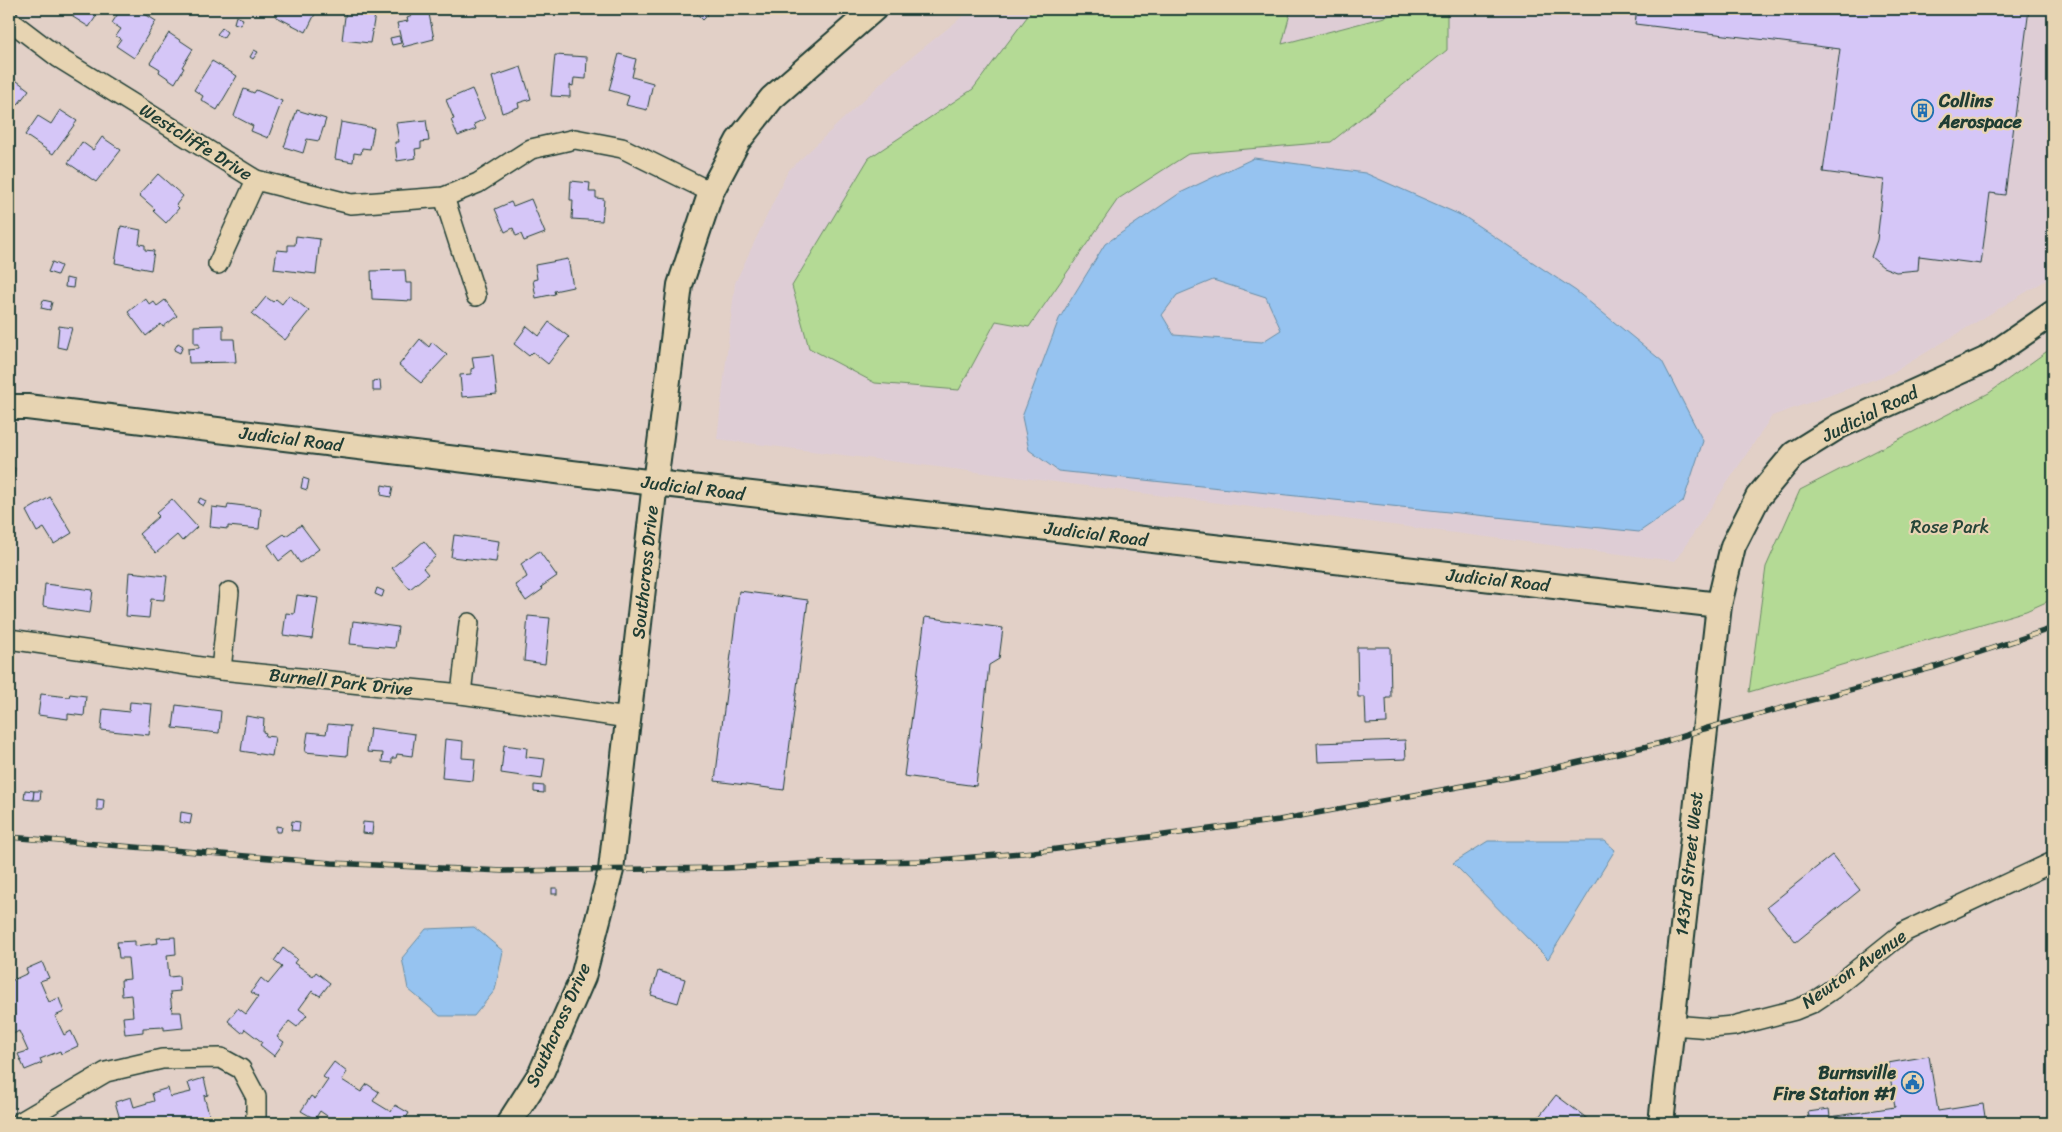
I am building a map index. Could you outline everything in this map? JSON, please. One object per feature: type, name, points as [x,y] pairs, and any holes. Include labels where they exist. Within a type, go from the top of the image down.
[{"type":"street","name":"Southcross Drive","points":[[508,1123],[540,1074],[583,976],[611,870],[655,483],[680,285],[710,192],[738,141],[772,98],[874,9]]},
{"type":"street","name":"Westcliffe Drive","points":[[9,20],[59,58],[256,180],[351,204],[444,197],[478,182],[531,149],[575,139],[622,148],[710,192]]},
{"type":"street","points":[[218,264],[256,180]]},
{"type":"street","points":[[444,197],[476,296]]},
{"type":"street","name":"Judicial Road","points":[[9,407],[27,407],[655,483],[1719,605],[1733,546],[1758,497],[1794,454],[1839,426],[1985,360],[2053,313]]},
{"type":"street","points":[[222,670],[229,592]]},
{"type":"street","name":"143rd Street West","points":[[1661,1123],[1719,605]]},
{"type":"street","points":[[461,694],[469,623]]},
{"type":"street","name":"Burnell Park Drive","points":[[9,639],[222,670],[461,694],[628,718]]},
{"type":"street","name":"Newton Avenue","points":[[1672,1026],[1711,1028],[1733,1026],[1795,1010],[1812,1003],[1904,932],[2053,862]]},
{"type":"street","points":[[19,1123],[106,1072],[162,1059],[221,1058],[240,1069],[256,1097],[256,1123]]},
{"type":"shaded area","points":[[972,9],[2053,9],[2053,276],[1892,373],[1772,416],[1675,561],[717,439],[735,283],[788,171],[893,72]]},
{"type":"green space","points":[[1033,9],[1293,9],[1291,10],[1282,44],[1415,9],[1447,9],[1447,50],[1331,142],[1188,154],[1118,199],[1029,327],[996,321],[959,390],[875,383],[809,348],[792,286],[869,158],[973,89]]},
{"type":"green space","name":"Rose Park","points":[[2053,347],[2053,599],[2026,611],[1749,692],[1766,567],[1800,490],[1989,393]]},
{"type":"water","points":[[1254,158],[1365,173],[1465,217],[1576,291],[1662,361],[1703,441],[1683,502],[1639,532],[1058,471],[1029,450],[1022,417],[1059,319],[1105,244],[1180,193]],"holes":[[[1213,280],[1266,297],[1281,330],[1262,342],[1174,335],[1162,315],[1177,295]]]},
{"type":"water","points":[[1488,841],[1605,841],[1615,850],[1548,959],[1453,863]]},
{"type":"water","points":[[474,927],[503,951],[495,990],[474,1016],[440,1016],[408,989],[402,958],[426,929]]},
{"type":"building","points":[[69,9],[98,9],[99,12],[89,27],[73,17],[75,13]]},
{"type":"building","points":[[121,9],[137,9],[156,21],[134,58],[116,46],[121,39],[116,36],[121,29],[112,23]]},
{"type":"building","points":[[279,9],[322,9],[320,14],[316,12],[306,32],[275,16]]},
{"type":"building","points":[[346,9],[376,9],[370,43],[342,40]]},
{"type":"building","points":[[410,9],[428,9],[434,39],[403,47],[397,23],[408,21],[407,18],[412,16]]},
{"type":"building","points":[[702,9],[708,15],[703,20],[697,14]]},
{"type":"building","name":"Collins Aerospace","points":[[1637,9],[2029,9],[2005,195],[1990,193],[1981,264],[1919,256],[1918,270],[1896,272],[1883,267],[1871,257],[1877,240],[1884,180],[1823,172],[1840,49],[1635,24]]},
{"type":"building","points":[[236,16],[243,19],[240,25],[234,23]]},
{"type":"building","points":[[222,28],[227,32],[223,38],[217,34]]},
{"type":"building","points":[[169,33],[193,49],[175,83],[159,72],[160,69],[150,63]]},
{"type":"building","points":[[399,36],[401,43],[392,45],[390,38]]},
{"type":"building","points":[[254,50],[258,52],[253,59],[250,57]]},
{"type":"building","points":[[619,54],[636,59],[632,77],[653,83],[647,110],[626,105],[629,96],[609,90]]},
{"type":"building","points":[[555,55],[587,57],[586,79],[574,78],[573,86],[570,85],[570,97],[551,96]]},
{"type":"building","points":[[212,61],[237,76],[217,110],[201,100],[203,96],[194,90]]},
{"type":"building","points":[[521,67],[531,99],[518,103],[519,107],[502,113],[492,77]]},
{"type":"building","points":[[13,78],[29,90],[9,116],[9,83]]},
{"type":"building","points":[[244,89],[254,93],[256,90],[282,101],[268,138],[251,131],[253,126],[234,116]]},
{"type":"building","points":[[472,89],[485,119],[474,124],[476,129],[458,136],[451,120],[454,119],[446,100]]},
{"type":"building","points":[[60,110],[77,121],[53,154],[25,135],[38,116],[51,124]]},
{"type":"building","points":[[297,110],[326,119],[319,141],[307,139],[303,153],[284,147]]},
{"type":"building","points":[[426,120],[429,141],[421,142],[421,148],[415,149],[416,158],[397,161],[395,142],[399,142],[396,123]]},
{"type":"building","points":[[341,122],[374,128],[370,149],[362,148],[361,154],[354,153],[353,162],[335,159]]},
{"type":"building","points":[[102,137],[121,150],[96,182],[68,163],[82,142],[93,150]]},
{"type":"building","points":[[158,174],[183,196],[176,205],[179,208],[166,223],[153,211],[155,209],[139,195]]},
{"type":"building","points":[[571,181],[590,183],[589,192],[596,192],[596,198],[604,199],[602,221],[572,219]]},
{"type":"building","points":[[531,199],[545,233],[524,241],[521,234],[516,236],[513,228],[505,232],[495,209],[511,202],[513,206]]},
{"type":"building","points":[[121,226],[141,230],[139,244],[145,245],[145,250],[154,251],[151,270],[115,263]]},
{"type":"building","points":[[296,236],[320,239],[316,274],[274,269],[277,250],[288,251],[288,245],[295,245]]},
{"type":"building","points":[[568,259],[573,287],[554,291],[555,294],[536,298],[533,280],[537,279],[535,265]]},
{"type":"building","points":[[52,262],[61,266],[57,275],[48,272]]},
{"type":"building","points":[[405,270],[406,283],[412,283],[412,301],[372,299],[371,271]]},
{"type":"building","points":[[66,278],[74,280],[73,288],[65,287]]},
{"type":"building","points":[[289,295],[309,311],[285,340],[252,314],[266,297],[273,302],[276,299],[282,304]]},
{"type":"building","points":[[145,298],[150,305],[154,302],[157,306],[165,300],[177,316],[163,327],[161,324],[146,336],[128,312]]},
{"type":"building","points":[[43,300],[52,302],[50,310],[41,308]]},
{"type":"building","points":[[549,322],[569,337],[548,364],[533,352],[529,356],[514,344],[527,326],[539,336]]},
{"type":"building","points":[[223,325],[223,339],[234,339],[236,362],[189,363],[188,349],[199,348],[199,344],[194,344],[194,326]]},
{"type":"building","points":[[59,326],[72,328],[66,349],[57,347]]},
{"type":"building","points":[[420,339],[429,347],[432,342],[447,355],[421,383],[399,365]]},
{"type":"building","points":[[178,343],[183,346],[180,353],[174,350]]},
{"type":"building","points":[[493,355],[497,394],[462,397],[460,375],[471,374],[471,369],[474,368],[472,357]]},
{"type":"building","points":[[380,380],[381,391],[373,391],[373,381]]},
{"type":"building","points":[[9,467],[15,468],[12,490],[9,490]]},
{"type":"building","points":[[303,478],[309,480],[307,490],[301,488]]},
{"type":"building","points":[[382,485],[393,487],[391,497],[381,495]]},
{"type":"building","points":[[50,497],[72,533],[54,544],[44,528],[37,532],[26,511]]},
{"type":"building","points":[[200,498],[206,501],[203,506],[198,503]]},
{"type":"building","points":[[172,499],[197,527],[182,541],[177,535],[156,553],[139,534],[159,516],[156,513]]},
{"type":"building","points":[[228,504],[261,508],[259,529],[228,526],[228,529],[210,527],[212,507],[227,509]]},
{"type":"building","points":[[301,525],[319,549],[300,563],[292,551],[279,561],[268,545],[284,534],[286,536]]},
{"type":"building","points":[[454,535],[499,541],[496,562],[451,557]]},
{"type":"building","points":[[424,541],[436,556],[423,568],[428,574],[410,589],[392,568]]},
{"type":"building","points":[[539,551],[557,576],[526,601],[515,585],[527,577],[521,564]]},
{"type":"building","points":[[129,572],[167,576],[164,600],[151,599],[149,618],[126,616]]},
{"type":"building","points":[[45,584],[93,590],[90,613],[43,606]]},
{"type":"building","points":[[377,588],[384,591],[382,597],[375,594]]},
{"type":"building","points":[[739,591],[808,600],[784,790],[715,781]]},
{"type":"building","points":[[297,595],[318,598],[312,639],[283,635],[286,613],[294,614]]},
{"type":"building","points":[[528,616],[550,618],[545,664],[524,661]]},
{"type":"building","points":[[925,617],[1003,628],[999,659],[989,665],[976,786],[904,776]]},
{"type":"building","points":[[353,621],[398,627],[395,648],[350,644]]},
{"type":"building","points":[[1357,647],[1390,647],[1391,698],[1386,698],[1387,723],[1366,724],[1365,697],[1358,697]]},
{"type":"building","points":[[9,686],[12,687],[9,715]]},
{"type":"building","points":[[41,694],[69,697],[70,694],[86,696],[84,716],[68,714],[68,719],[38,715]]},
{"type":"building","points":[[130,702],[152,704],[149,735],[101,730],[103,709],[129,712]]},
{"type":"building","points":[[176,705],[221,711],[219,733],[173,728]]},
{"type":"building","points":[[246,716],[264,719],[263,732],[266,733],[265,736],[275,737],[272,756],[241,751]]},
{"type":"building","points":[[328,724],[350,726],[347,756],[305,752],[308,732],[326,734]]},
{"type":"building","points":[[370,728],[415,734],[412,756],[397,754],[396,758],[392,758],[392,763],[382,762],[383,753],[367,752]]},
{"type":"building","points":[[445,739],[463,741],[462,758],[475,759],[473,781],[442,778]]},
{"type":"building","points":[[1405,740],[1406,759],[1318,762],[1317,743]]},
{"type":"building","points":[[504,745],[527,748],[526,757],[545,759],[542,779],[501,773]]},
{"type":"building","points":[[534,785],[544,786],[544,793],[534,792]]},
{"type":"building","points":[[25,790],[34,791],[33,800],[24,799]]},
{"type":"building","points":[[34,791],[41,791],[40,800],[33,800]]},
{"type":"building","points":[[97,799],[104,800],[103,810],[97,810]]},
{"type":"building","points":[[181,812],[192,814],[190,824],[180,822]]},
{"type":"building","points":[[292,821],[300,822],[299,831],[291,830]]},
{"type":"building","points":[[363,822],[373,823],[372,834],[362,833]]},
{"type":"building","points":[[276,826],[282,827],[281,832],[276,832]]},
{"type":"building","points":[[1832,855],[1860,890],[1796,942],[1767,907]]},
{"type":"building","points":[[552,888],[557,888],[557,894],[552,894]]},
{"type":"building","points":[[175,937],[176,954],[167,955],[169,977],[179,976],[180,991],[170,992],[172,1012],[181,1012],[183,1028],[164,1030],[164,1027],[143,1028],[143,1032],[125,1034],[123,1017],[133,1016],[131,995],[122,996],[121,980],[130,979],[128,958],[119,958],[117,942],[135,941],[135,946],[158,943],[157,938]]},
{"type":"building","points":[[283,948],[297,959],[294,963],[313,976],[316,972],[330,983],[320,996],[312,991],[299,1009],[307,1015],[297,1027],[289,1021],[277,1037],[284,1042],[274,1056],[260,1045],[262,1042],[245,1029],[242,1033],[228,1021],[238,1008],[246,1014],[258,997],[251,992],[261,978],[268,984],[282,967],[274,961]]},
{"type":"building","points":[[42,962],[49,978],[40,981],[49,1002],[59,998],[64,1012],[55,1016],[64,1035],[71,1031],[78,1046],[61,1054],[60,1051],[40,1059],[42,1063],[25,1070],[18,1054],[28,1051],[19,1031],[11,1035],[9,1030],[9,1017],[13,1016],[9,1006],[9,982],[28,973],[26,969]]},
{"type":"building","points":[[658,971],[685,979],[678,1003],[651,995]]},
{"type":"building","name":"Burnsville Fire Station #1","points":[[1929,1056],[1938,1111],[1983,1104],[1986,1123],[1785,1123],[1799,1121],[1798,1118],[1809,1116],[1808,1112],[1829,1109],[1830,1117],[1895,1107],[1888,1063]]},
{"type":"building","points":[[334,1062],[347,1072],[342,1080],[361,1092],[367,1084],[379,1092],[373,1101],[391,1112],[395,1105],[409,1113],[403,1123],[337,1123],[320,1111],[315,1119],[301,1111],[311,1096],[315,1099],[328,1080],[323,1077]]},
{"type":"building","points":[[204,1078],[208,1095],[204,1096],[210,1118],[215,1117],[216,1123],[125,1123],[124,1118],[120,1119],[115,1102],[131,1097],[134,1107],[154,1101],[152,1093],[168,1088],[170,1097],[191,1092],[188,1083]]},
{"type":"building","points":[[1556,1095],[1593,1123],[1534,1123]]},
{"type":"building","points":[[82,1115],[88,1123],[70,1123]]},
{"type":"railway","points":[[9,837],[332,863],[503,871],[726,868],[819,863],[926,861],[1034,852],[1279,820],[1528,774],[1661,743],[1704,729],[1935,667],[2053,628]]},
{"type":"place","name":"Collins Aerospace","points":[[1923,111]]},
{"type":"place","name":"Burnsville Fire Station #1","points":[[1912,1083]]}]
